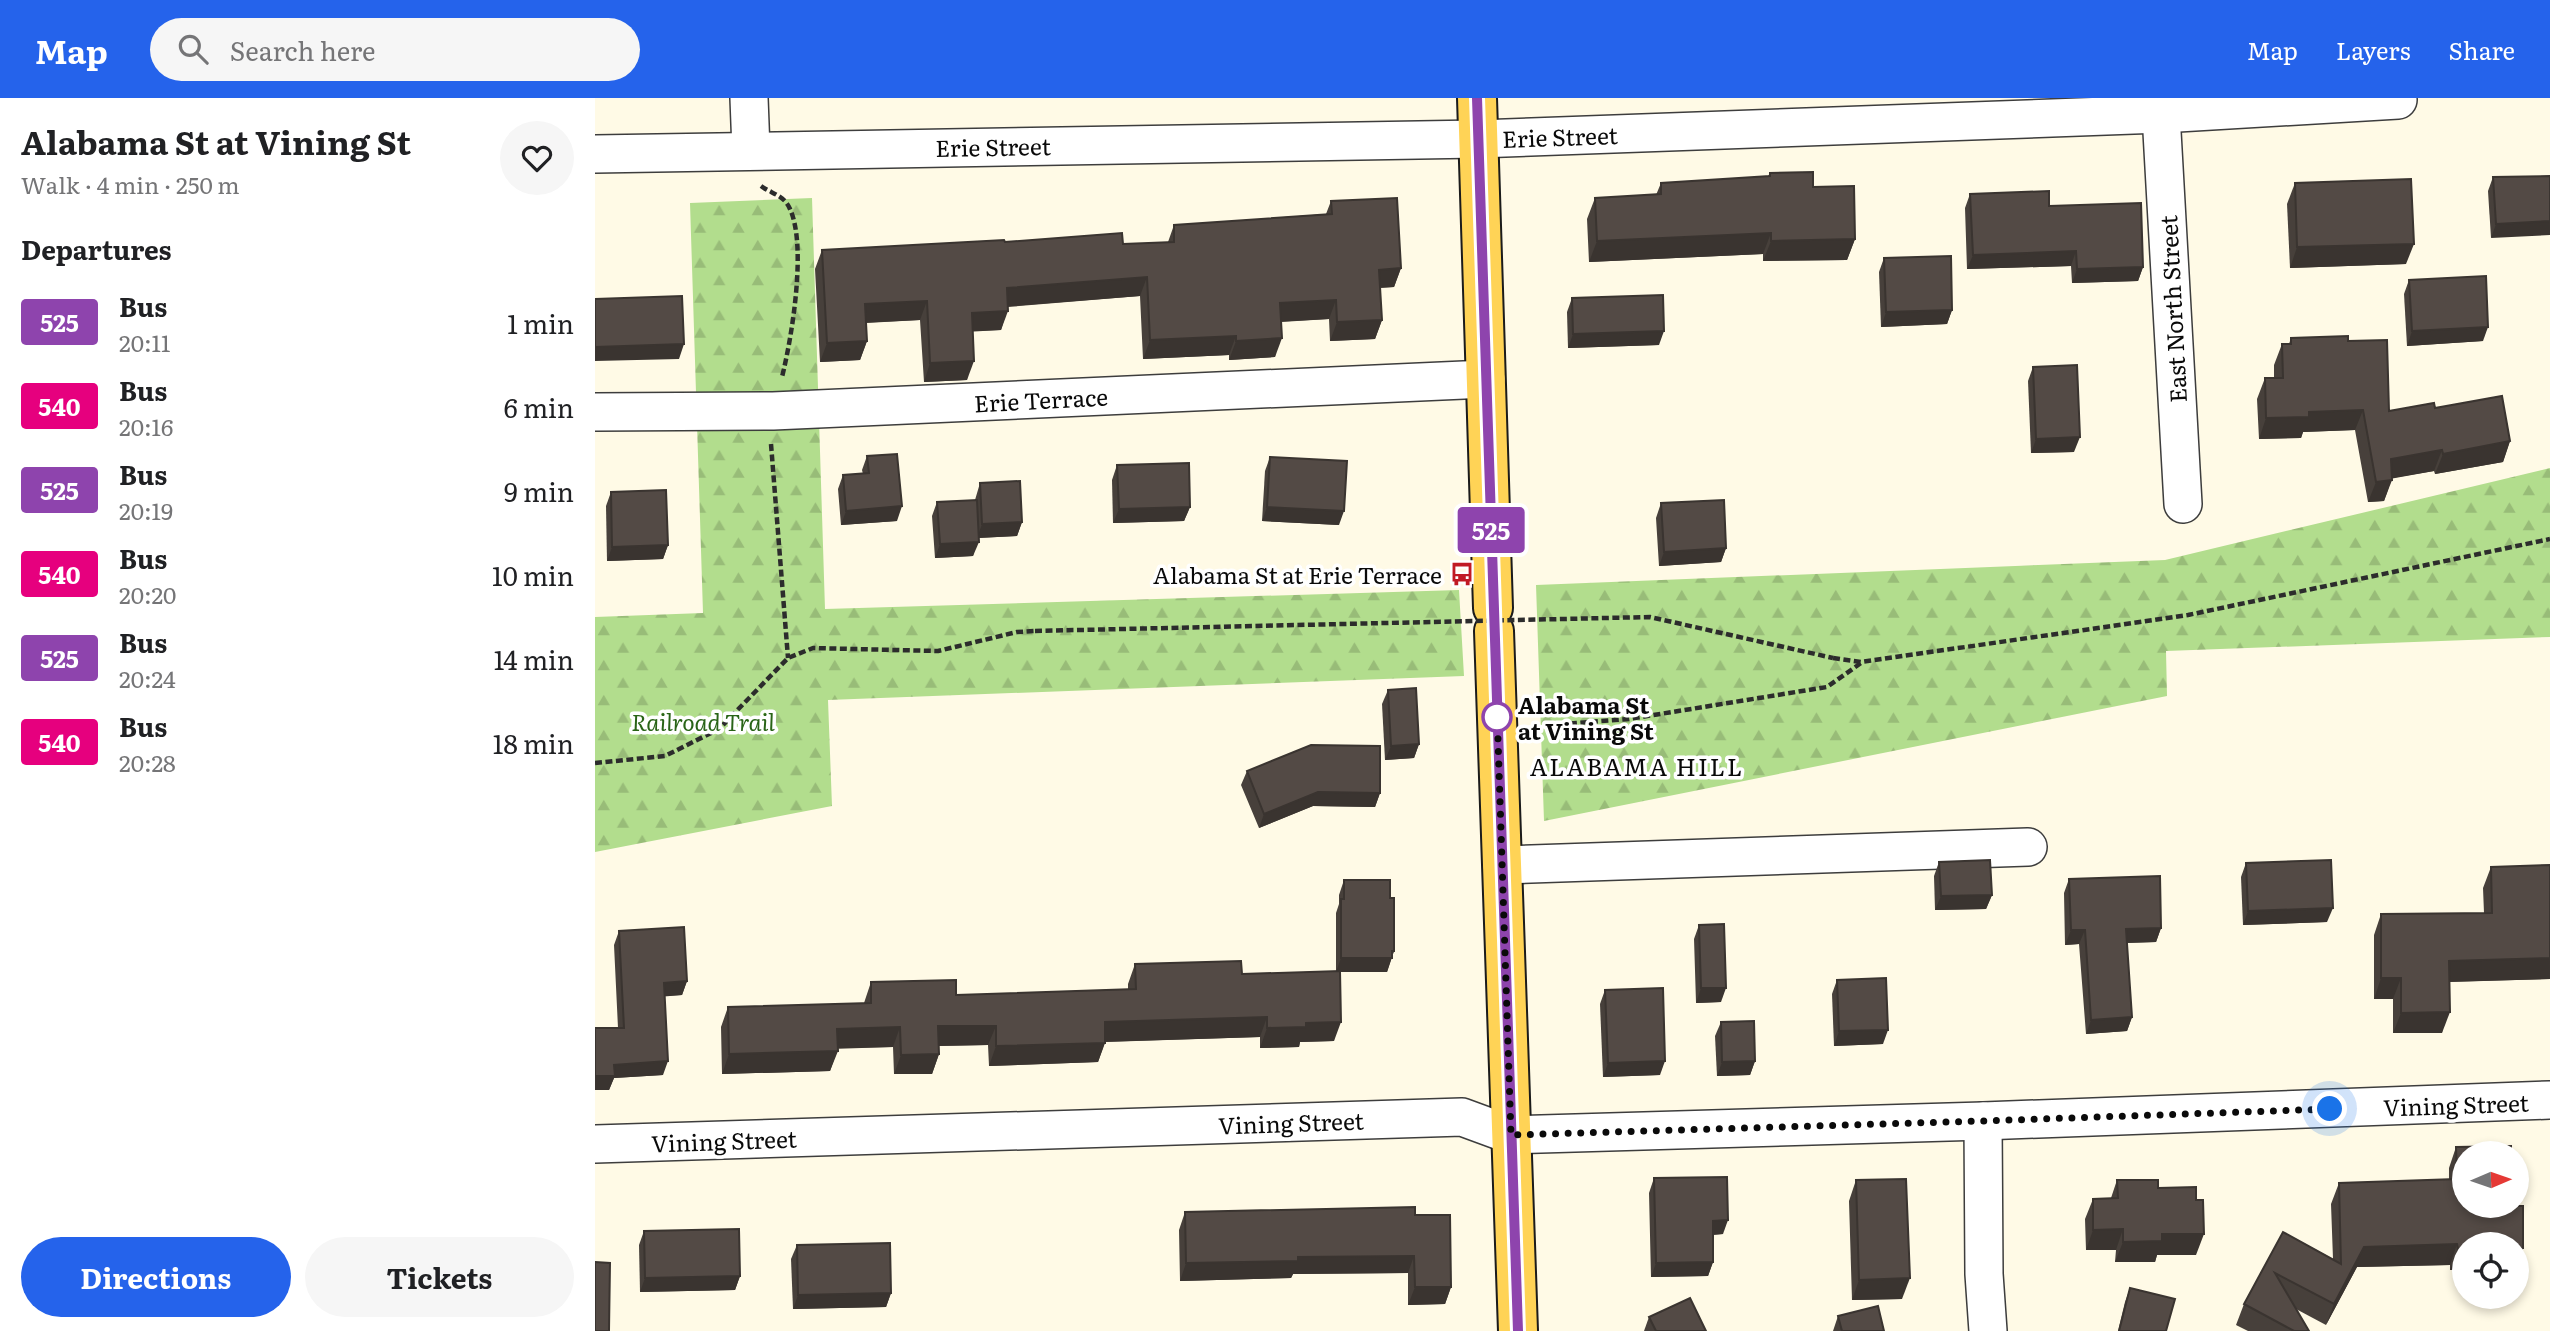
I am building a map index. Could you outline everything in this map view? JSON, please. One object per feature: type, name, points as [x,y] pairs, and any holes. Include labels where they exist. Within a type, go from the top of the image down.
[{"type":"main road","points":[[1477,98],[1518,1331]]},
{"type":"street","points":[[749,98],[751,150]]},
{"type":"street","name":"Erie Street","points":[[595,154],[1478,139],[2161,114],[2397,100]]},
{"type":"street","name":"East North Street","points":[[2161,114],[2183,503]]},
{"type":"street","name":"Erie Terrace","points":[[595,412],[773,411],[1486,379]]},
{"type":"street","points":[[1502,865],[2028,847]]},
{"type":"street","name":"Vining Street","points":[[595,1144],[1462,1117],[1511,1135],[2550,1100]]},
{"type":"street","points":[[1983,1121],[1984,1274],[1988,1331]]},
{"type":"path","points":[[595,763],[665,755],[719,729],[788,658],[813,648],[938,651],[1017,632],[1035,631],[1650,617],[1861,662],[2188,615],[2550,539]]},
{"type":"path","points":[[1549,725],[1629,719],[1827,687],[1861,662]]},
{"type":"green space","name":"Railroad Trail","points":[[812,198],[825,609],[1459,590],[1464,676],[828,700],[832,806],[595,852],[595,617],[703,613],[690,203]]},
{"type":"green space","points":[[2550,468],[2550,637],[2166,651],[2167,696],[1544,821],[1536,585],[2165,560]]},
{"type":"building","points":[[1813,172],[1813,187],[1854,186],[1855,239],[1771,241],[1771,233],[1597,241],[1595,198],[1661,194],[1661,183],[1770,176],[1770,173]]},
{"type":"building","points":[[2550,176],[2550,221],[2496,224],[2493,177]]},
{"type":"building","points":[[2411,179],[2414,244],[2297,247],[2295,183]]},
{"type":"building","points":[[2049,191],[2049,206],[2141,203],[2143,267],[2077,269],[2076,251],[1973,255],[1970,194]]},
{"type":"building","points":[[1397,198],[1401,268],[1379,270],[1382,320],[1337,322],[1336,300],[1280,303],[1282,338],[1236,341],[1236,336],[1150,340],[1147,277],[1007,288],[1008,311],[972,313],[974,361],[930,363],[927,301],[865,304],[867,341],[827,343],[822,250],[1005,242],[1122,233],[1123,244],[1174,242],[1174,225],[1332,214],[1331,201]]},
{"type":"building","points":[[1951,256],[1952,310],[1886,312],[1884,258]]},
{"type":"building","points":[[2486,276],[2488,327],[2412,331],[2409,280]]},
{"type":"building","points":[[1663,295],[1664,331],[1573,334],[1572,298]]},
{"type":"building","points":[[682,296],[684,344],[595,347],[595,299]]},
{"type":"building","points":[[2348,336],[2348,341],[2387,340],[2389,411],[2434,403],[2435,408],[2502,396],[2510,441],[2443,454],[2442,450],[2391,459],[2392,480],[2376,482],[2363,410],[2309,412],[2309,417],[2266,418],[2265,378],[2283,378],[2282,344],[2291,344],[2291,338]]},
{"type":"building","points":[[2077,365],[2080,437],[2036,439],[2033,367]]},
{"type":"building","points":[[897,454],[902,506],[846,511],[843,475],[869,473],[867,456]]},
{"type":"building","points":[[1270,457],[1347,461],[1344,511],[1267,507]]},
{"type":"building","points":[[1189,463],[1190,507],[1119,509],[1117,465]]},
{"type":"building","points":[[1020,481],[1022,522],[982,524],[980,483]]},
{"type":"building","points":[[666,490],[668,545],[612,547],[611,492]]},
{"type":"building","points":[[977,500],[979,542],[940,544],[937,502]]},
{"type":"building","points":[[1724,500],[1726,548],[1664,552],[1661,503]]},
{"type":"building","points":[[1416,688],[1419,744],[1391,746],[1388,690]]},
{"type":"building","points":[[1311,745],[1380,746],[1380,793],[1318,792],[1264,814],[1247,771]]},
{"type":"building","points":[[1990,860],[1992,895],[1941,896],[1939,862]]},
{"type":"building","points":[[2331,860],[2333,908],[2248,911],[2246,863]]},
{"type":"building","points":[[2550,865],[2550,958],[2449,961],[2450,1012],[2401,1013],[2401,978],[2381,978],[2381,914],[2492,913],[2491,867]]},
{"type":"building","points":[[2160,876],[2161,928],[2126,929],[2132,1017],[2091,1020],[2085,930],[2071,930],[2069,879]]},
{"type":"building","points":[[1344,880],[1390,880],[1390,898],[1394,898],[1392,958],[1341,958],[1341,899],[1344,899]]},
{"type":"building","points":[[1724,924],[1726,988],[1701,988],[1699,925]]},
{"type":"building","points":[[684,927],[687,981],[664,983],[668,1061],[614,1065],[615,1076],[595,1076],[595,1028],[624,1028],[619,931]]},
{"type":"building","points":[[1241,961],[1242,974],[1340,971],[1341,1022],[1306,1023],[1306,1027],[1267,1028],[1267,1017],[1105,1022],[1105,1043],[996,1046],[996,1026],[938,1026],[939,1054],[901,1055],[900,1027],[837,1029],[838,1051],[729,1054],[728,1007],[871,1003],[871,982],[956,980],[956,995],[1136,989],[1135,964]]},
{"type":"building","points":[[1886,978],[1888,1030],[1839,1031],[1837,980]]},
{"type":"building","points":[[1663,988],[1665,1061],[1608,1063],[1605,990]]},
{"type":"building","points":[[1754,1021],[1755,1061],[1722,1062],[1721,1022]]},
{"type":"building","points":[[1727,1177],[1728,1220],[1713,1221],[1713,1262],[1656,1263],[1654,1178]]},
{"type":"building","points":[[1906,1179],[1910,1278],[1859,1280],[1856,1180]]},
{"type":"building","points":[[2452,1179],[2452,1218],[2523,1218],[2523,1232],[2452,1232],[2452,1244],[2364,1247],[2334,1304],[2275,1273],[2309,1331],[2294,1331],[2244,1304],[2283,1232],[2341,1264],[2339,1183]]},
{"type":"building","points":[[2117,1180],[2158,1180],[2158,1188],[2196,1187],[2196,1200],[2203,1200],[2204,1234],[2162,1234],[2162,1241],[2123,1242],[2123,1229],[2093,1230],[2093,1199],[2118,1198]]},
{"type":"building","points":[[1415,1207],[1415,1215],[1450,1215],[1451,1287],[1415,1287],[1414,1256],[1298,1257],[1298,1261],[1186,1263],[1185,1212]]},
{"type":"building","points":[[739,1229],[740,1276],[645,1278],[644,1231]]},
{"type":"building","points":[[890,1243],[891,1293],[798,1295],[797,1245]]},
{"type":"building","points":[[595,1262],[610,1263],[609,1331],[595,1331]]},
{"type":"building","points":[[2130,1288],[2175,1299],[2166,1331],[2119,1331]]},
{"type":"building","points":[[1690,1298],[1706,1331],[1656,1331],[1649,1317]]},
{"type":"building","points":[[1878,1306],[1884,1331],[1842,1331],[1838,1316]]},
{"type":"bus line","name":"525","points":[[1477,98],[1518,1331]]},
{"type":"place","name":"Alabama St at Erie Terrace","points":[[1462,574]]},
{"type":"place","name":"Alabama St at Vining St","points":[[1497,717]]},
{"type":"district","name":"ALABAMA HILL","points":[[1637,765]]},
{"type":"route","points":[[1497,717],[1497,709],[1511,1135],[2330,1109]]}]
